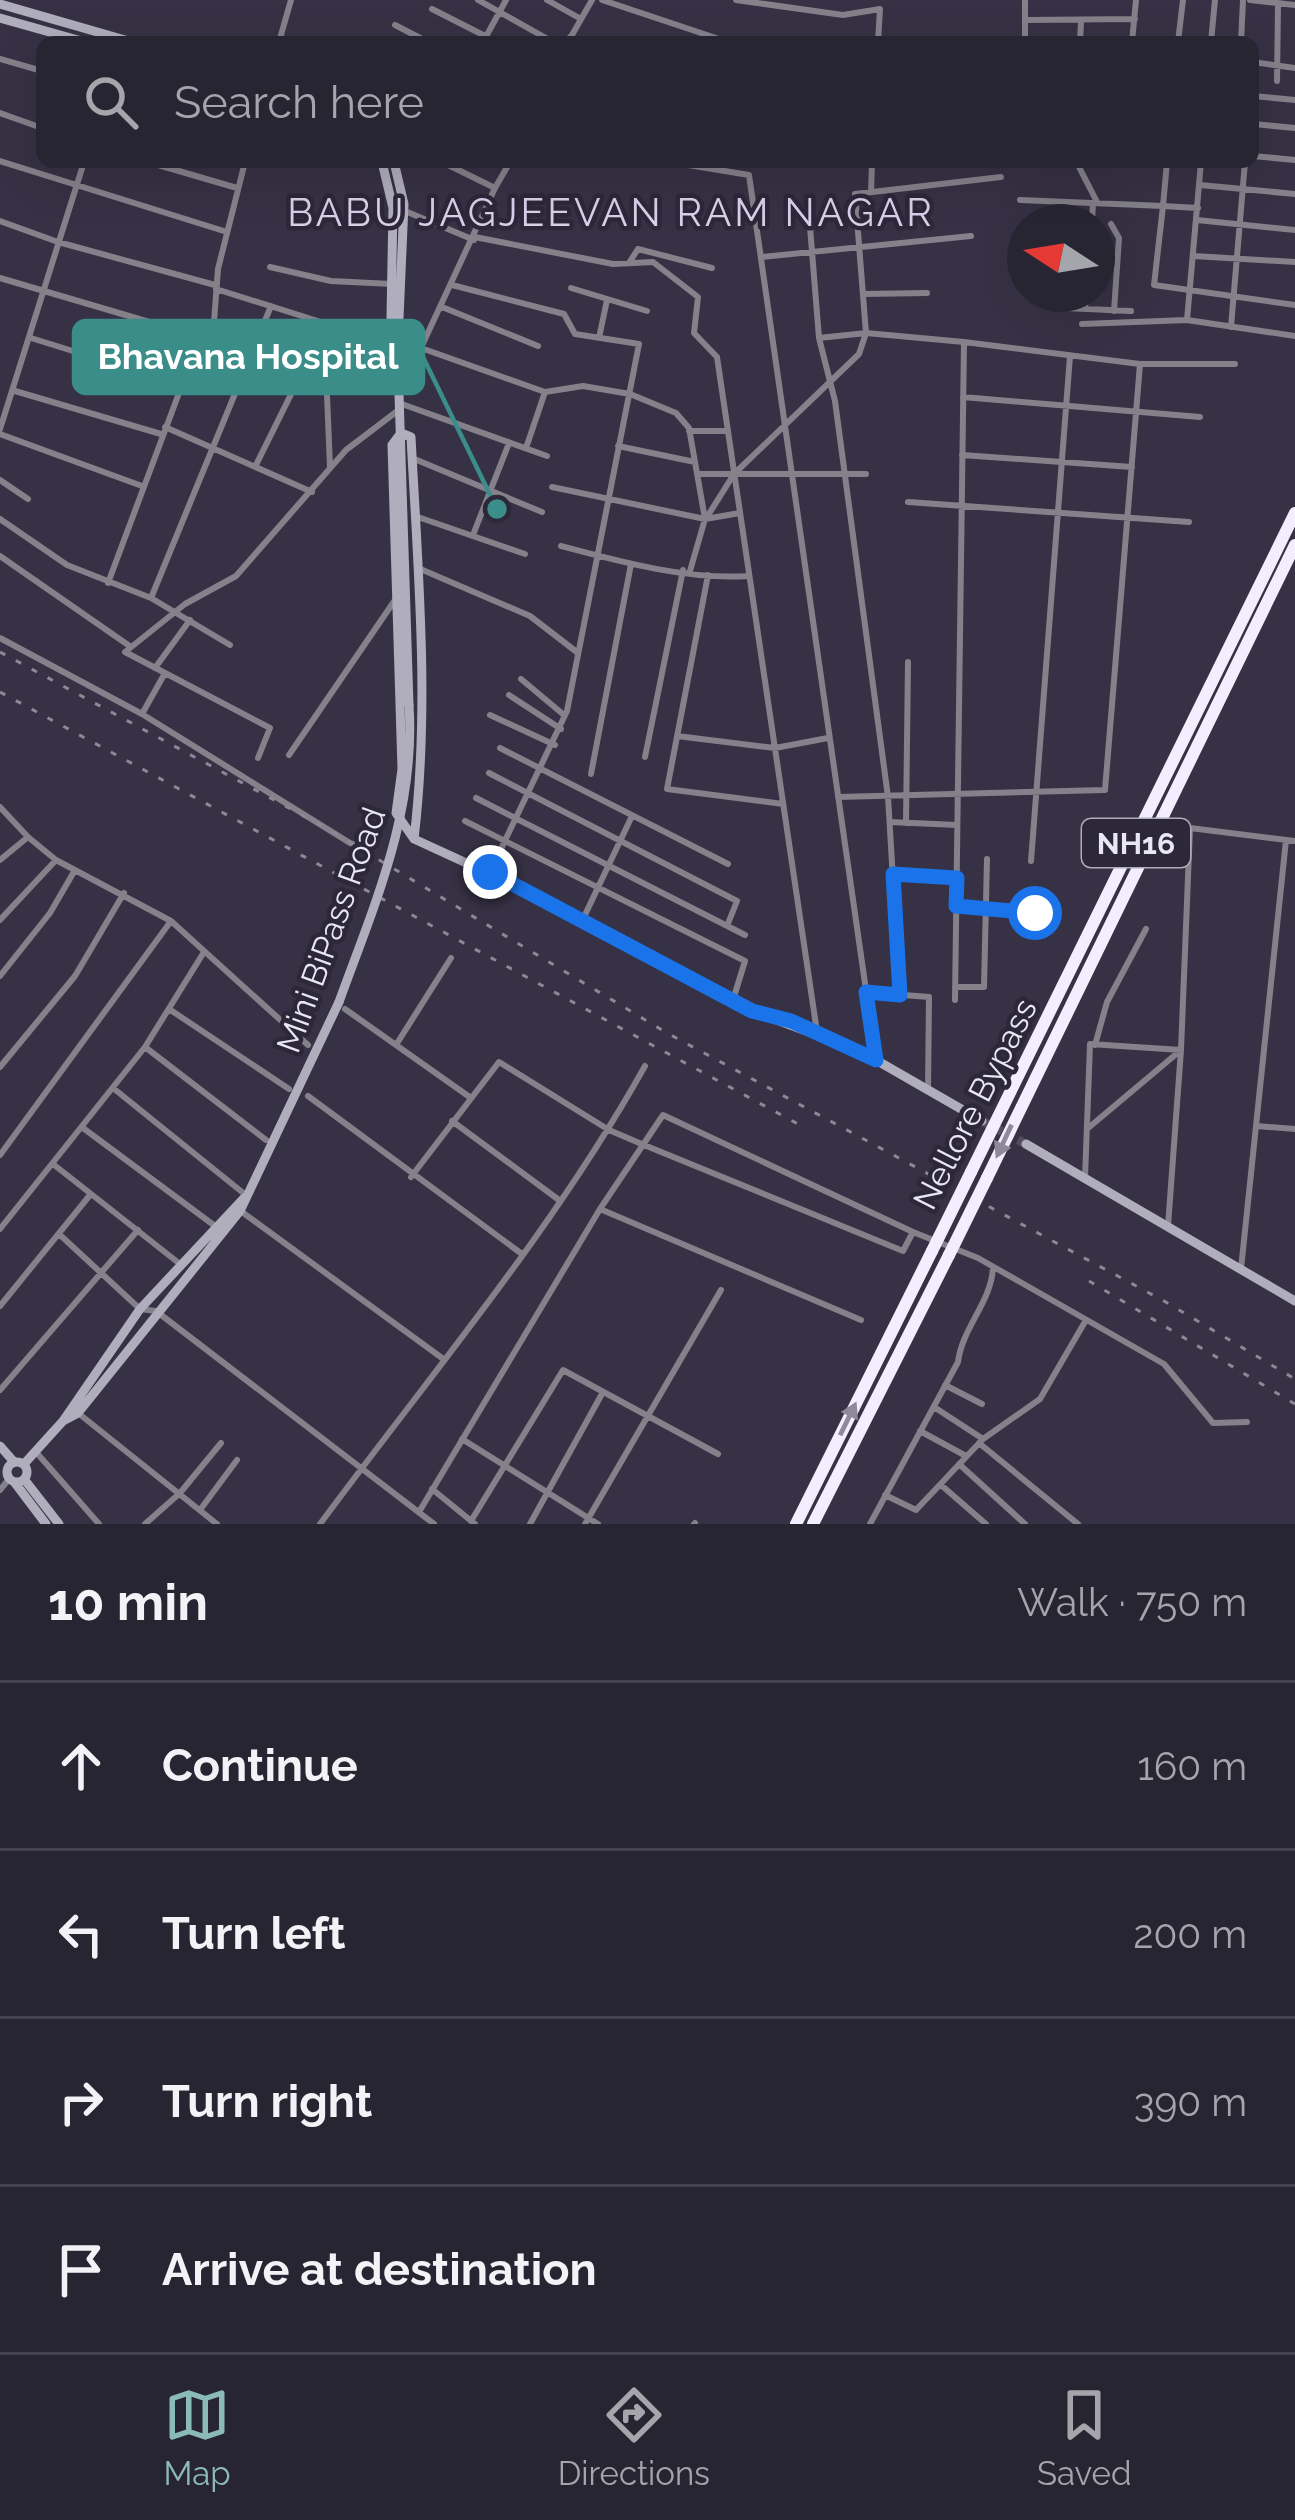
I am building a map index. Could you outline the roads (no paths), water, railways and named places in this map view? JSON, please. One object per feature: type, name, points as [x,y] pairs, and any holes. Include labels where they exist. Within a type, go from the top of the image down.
[{"type":"highway","name":"Nellore Bypass","points":[[806,1521],[932,1251],[1295,513]]},
{"type":"highway","name":"Nellore Bypass","points":[[806,1521],[949,1255],[1295,545]]},
{"type":"street","points":[[281,36],[291,0]]},
{"type":"street","points":[[478,0],[544,36]]},
{"type":"street","points":[[487,36],[506,0]]},
{"type":"street","points":[[547,0],[581,19]]},
{"type":"street","points":[[571,36],[592,0]]},
{"type":"street","points":[[602,0],[710,36]]},
{"type":"street","points":[[736,0],[844,15],[880,9],[878,36]]},
{"type":"street","points":[[1025,0],[1025,36]]},
{"type":"street","points":[[1133,36],[1136,0]]},
{"type":"street","points":[[1179,36],[1183,0]]},
{"type":"street","points":[[1212,36],[1215,0]]},
{"type":"street","points":[[1242,36],[1247,0],[1292,3]]},
{"type":"street","points":[[0,4],[111,36]]},
{"type":"street","points":[[1277,81],[1278,5]]},
{"type":"street","points":[[432,9],[480,36]]},
{"type":"street","points":[[0,18],[64,36]]},
{"type":"street","points":[[1026,20],[1135,19]]},
{"type":"street","points":[[1080,36],[1081,22]]},
{"type":"street","points":[[395,25],[416,36]]},
{"type":"street","points":[[0,59],[36,69]]},
{"type":"street","points":[[1259,63],[1295,68]]},
{"type":"street","points":[[1259,97],[1295,100]]},
{"type":"street","points":[[0,113],[36,126]]},
{"type":"street","points":[[1259,125],[1295,128]]},
{"type":"street","points":[[1259,157],[1295,160]]},
{"type":"street","points":[[0,161],[226,232]]},
{"type":"street","points":[[82,168],[40,290],[31,338],[0,432],[142,486]]},
{"type":"street","points":[[169,168],[237,188]]},
{"type":"street","points":[[108,583],[182,385],[207,339],[243,168]]},
{"type":"street","name":"Mini BiPass Road","points":[[63,1421],[140,1309],[247,1196],[316,1057],[396,843],[407,794],[409,705],[392,208],[383,168]]},
{"type":"street","points":[[395,168],[404,210],[403,317],[397,348]]},
{"type":"street","points":[[454,168],[495,188]]},
{"type":"street","points":[[258,758],[270,728],[125,652],[176,610],[236,576],[330,467],[399,402],[507,168]]},
{"type":"street","points":[[704,168],[749,176],[876,1060]]},
{"type":"street","points":[[871,192],[872,168]]},
{"type":"street","points":[[1079,168],[1095,203]]},
{"type":"street","points":[[1167,168],[1154,285],[1295,304]]},
{"type":"street","points":[[1187,320],[1201,168]]},
{"type":"street","points":[[1231,327],[1245,168]]},
{"type":"street","points":[[645,757],[686,571],[705,520],[734,474],[860,354],[866,333],[854,194],[1001,177]]},
{"type":"street","points":[[1200,185],[1295,194]]},
{"type":"street","points":[[1020,200],[1198,208]]},
{"type":"street","points":[[808,202],[819,338],[845,473],[888,797],[900,995]]},
{"type":"street","points":[[404,210],[475,238],[629,263],[653,262],[698,297],[694,333],[717,357],[817,1032]]},
{"type":"street","points":[[1197,220],[1295,230]]},
{"type":"street","points":[[0,221],[324,323],[330,467]]},
{"type":"street","points":[[1115,231],[1119,238],[1115,296]]},
{"type":"street","points":[[760,257],[971,236]]},
{"type":"street","points":[[629,263],[638,249],[712,268]]},
{"type":"street","points":[[1194,256],[1295,262]]},
{"type":"street","points":[[270,268],[332,281],[392,284]]},
{"type":"street","points":[[0,278],[207,339]]},
{"type":"street","points":[[452,285],[564,314],[575,334],[639,344],[565,716],[490,872]]},
{"type":"street","points":[[571,288],[646,311]]},
{"type":"street","points":[[862,294],[927,292]]},
{"type":"street","points":[[599,338],[607,299]]},
{"type":"street","points":[[151,598],[217,448],[271,306]]},
{"type":"street","points":[[442,307],[538,346]]},
{"type":"street","points":[[1115,310],[1130,311]]},
{"type":"street","points":[[1082,324],[1187,320],[1295,336]]},
{"type":"street","points":[[819,338],[866,333],[1140,364],[1235,364]]},
{"type":"street","points":[[31,338],[182,385]]},
{"type":"street","points":[[955,1000],[964,342]]},
{"type":"street","points":[[422,348],[545,392],[583,386],[630,394],[676,413],[689,431],[705,520]]},
{"type":"street","points":[[1031,861],[1070,355]]},
{"type":"street","points":[[256,465],[307,362],[326,362]]},
{"type":"street","points":[[838,797],[1105,790],[1140,364]]},
{"type":"street","points":[[15,391],[217,448],[312,493]]},
{"type":"street","points":[[526,448],[545,392]]},
{"type":"street","points":[[963,397],[1200,417]]},
{"type":"street","points":[[399,402],[548,456]]},
{"type":"street","points":[[689,431],[728,431]]},
{"type":"street","points":[[414,838],[422,711],[418,568],[411,437],[401,433],[392,445],[402,769],[396,813],[414,838],[583,919],[733,1000],[876,1060],[982,1121]]},
{"type":"street","points":[[472,536],[509,443]]},
{"type":"street","points":[[618,446],[695,462]]},
{"type":"street","points":[[962,455],[1132,467]]},
{"type":"street","points":[[412,458],[542,512]]},
{"type":"street","points":[[698,474],[866,474]]},
{"type":"street","points":[[0,480],[28,499]]},
{"type":"street","points":[[552,487],[705,520],[740,513]]},
{"type":"street","points":[[908,502],[1189,522]]},
{"type":"street","points":[[415,516],[525,554]]},
{"type":"street","points":[[0,519],[67,565],[176,610],[230,645]]},
{"type":"street","points":[[561,546],[631,564],[749,576]]},
{"type":"street","points":[[0,556],[131,647]]},
{"type":"street","points":[[591,774],[631,564]]},
{"type":"street","points":[[418,568],[530,616],[578,653]]},
{"type":"street","points":[[708,575],[667,790],[783,804]]},
{"type":"street","points":[[289,755],[397,598]]},
{"type":"street","points":[[155,668],[190,620]]},
{"type":"street","points":[[0,638],[142,714],[350,843],[371,850]]},
{"type":"street","points":[[906,823],[908,662]]},
{"type":"street","points":[[142,714],[165,673]]},
{"type":"street","points":[[521,680],[565,716]]},
{"type":"street","points":[[508,695],[561,729]]},
{"type":"street","points":[[490,715],[554,745]]},
{"type":"street","points":[[677,736],[775,748],[830,738]]},
{"type":"street","points":[[500,748],[728,864]]},
{"type":"street","points":[[489,773],[736,901],[727,926]]},
{"type":"street","points":[[476,798],[745,935]]},
{"type":"street","points":[[0,807],[56,860],[171,921],[308,1045]]},
{"type":"street","points":[[583,919],[632,816]]},
{"type":"street","points":[[465,821],[596,891],[745,961],[733,1000]]},
{"type":"street","points":[[890,822],[957,825]]},
{"type":"street","points":[[1168,1226],[1190,828],[1291,840],[1241,1269]]},
{"type":"street","points":[[0,860],[28,838]]},
{"type":"street","points":[[0,920],[15,910],[56,860]]},
{"type":"street","points":[[955,986],[984,987],[987,860]]},
{"type":"street","points":[[0,976],[50,913],[75,870]]},
{"type":"street","points":[[893,874],[957,878]]},
{"type":"street","points":[[0,1067],[75,976],[124,893]]},
{"type":"street","points":[[956,906],[1035,913]]},
{"type":"street","points":[[0,1154],[171,921]]},
{"type":"street","points":[[1095,1045],[1107,1002],[1146,929]]},
{"type":"street","points":[[0,1229],[145,1047],[204,952]]},
{"type":"street","points":[[396,1045],[452,958]]},
{"type":"street","points":[[866,992],[929,997],[928,1090]]},
{"type":"street","points":[[169,1009],[289,1089]]},
{"type":"street","points":[[345,1009],[470,1098]]},
{"type":"street","points":[[1084,1178],[1090,1044],[1181,1050]]},
{"type":"street","points":[[145,1047],[266,1140]]},
{"type":"street","points":[[1087,1129],[1181,1050]]},
{"type":"street","points":[[412,1177],[499,1063],[609,1130],[903,1251],[913,1232]]},
{"type":"street","points":[[320,1524],[522,1254],[609,1130],[645,1066]]},
{"type":"street","points":[[0,1490],[63,1421],[78,1413],[155,1311],[240,1211],[247,1196],[113,1088]]},
{"type":"street","points":[[308,1096],[522,1254]]},
{"type":"street","points":[[419,1512],[600,1209],[663,1114],[993,1267],[1165,1364],[1214,1423],[1246,1422]]},
{"type":"street","points":[[452,1121],[559,1200]]},
{"type":"street","points":[[1256,1126],[1295,1129]]},
{"type":"street","points":[[82,1127],[215,1226]]},
{"type":"street","points":[[1027,1144],[1295,1300]]},
{"type":"street","points":[[53,1164],[180,1264]]},
{"type":"street","points":[[0,1306],[90,1195]]},
{"type":"street","points":[[600,1209],[861,1320]]},
{"type":"street","points":[[240,1211],[442,1358]]},
{"type":"street","points":[[0,1390],[138,1230]]},
{"type":"street","points":[[58,1234],[140,1309],[155,1311],[434,1524]]},
{"type":"street","points":[[870,1524],[958,1363],[957,1344],[992,1282],[993,1267]]},
{"type":"street","points":[[586,1521],[721,1289]]},
{"type":"street","points":[[885,1495],[916,1510],[981,1441],[1040,1399],[1086,1320]]},
{"type":"street","points":[[432,1489],[473,1522],[562,1370],[718,1454]]},
{"type":"street","points":[[945,1385],[982,1404]]},
{"type":"street","points":[[530,1524],[603,1392]]},
{"type":"street","points":[[934,1407],[981,1441],[1065,1520],[1078,1524]]},
{"type":"street","points":[[78,1413],[218,1524]]},
{"type":"street","points":[[920,1431],[966,1456]]},
{"type":"street","points":[[462,1439],[586,1521],[598,1524]]},
{"type":"street","points":[[145,1524],[180,1493],[221,1443]]},
{"type":"street","points":[[0,1446],[13,1471],[54,1523]]},
{"type":"street","points":[[36,1451],[99,1524]]},
{"type":"street","points":[[200,1510],[237,1460]]},
{"type":"street","points":[[959,1464],[1025,1524]]},
{"type":"street","points":[[941,1485],[978,1522]]},
{"type":"tunnel","points":[[982,1121],[1026,1144]]},
{"type":"railway","points":[[0,652],[326,828],[667,1033],[1164,1301],[1295,1379]]},
{"type":"railway","points":[[0,692],[798,1124]]},
{"type":"railway","points":[[1089,1281],[1295,1404]]},
{"type":"place","name":"Bhavana Hospital","points":[[497,509]]},
{"type":"district","name":"BABU JAGJEEVAN RAM NAGAR","points":[[611,212]]}]
